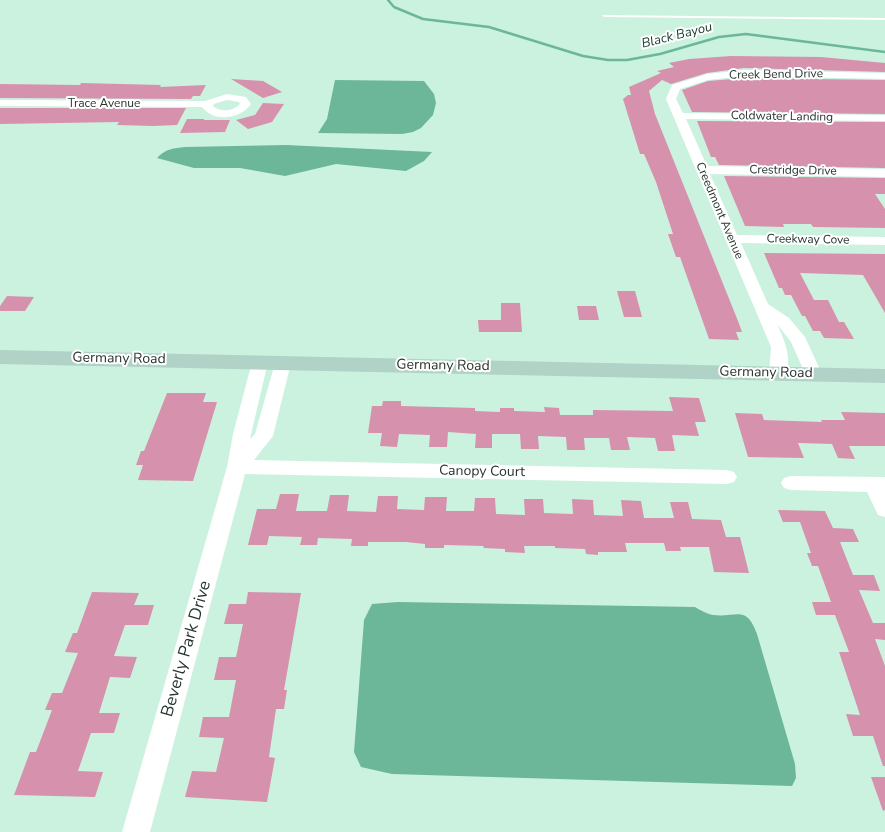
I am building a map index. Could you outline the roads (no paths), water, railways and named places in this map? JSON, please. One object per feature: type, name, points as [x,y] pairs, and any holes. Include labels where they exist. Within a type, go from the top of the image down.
[{"type":"main road","name":"Germany Road","points":[[0,357],[885,376]]},
{"type":"street","name":"Creek Bend Drive","points":[[678,116],[671,99],[676,87],[707,77],[744,73],[885,76]]},
{"type":"street","name":"Trace Avenue","points":[[0,103],[208,104]]},
{"type":"street","name":"Coldwater Landing","points":[[678,116],[885,118]]},
{"type":"street","name":"Creedmont Avenue","points":[[678,116],[778,347],[778,373]]},
{"type":"street","name":"Crestridge Drive","points":[[702,170],[885,173]]},
{"type":"street","name":"Creekway Cove","points":[[731,239],[885,241]]},
{"type":"street","points":[[760,306],[783,321],[799,341],[814,374]]},
{"type":"street","name":"Beverly Park Drive","points":[[136,832],[237,467],[242,434],[260,362]]},
{"type":"street","name":"Beverly Park Drive","points":[[237,467],[264,436],[283,363]]},
{"type":"street","name":"Canopy Court","points":[[237,467],[727,477]]},
{"type":"street","points":[[791,483],[879,485],[885,509]]},
{"type":"lane","points":[[604,16],[885,19]]},
{"type":"waterway","name":"Black Bayou","points":[[388,0],[394,7],[423,19],[489,27],[583,56],[608,60],[627,60],[660,54],[719,37],[746,34],[885,52]]}]
